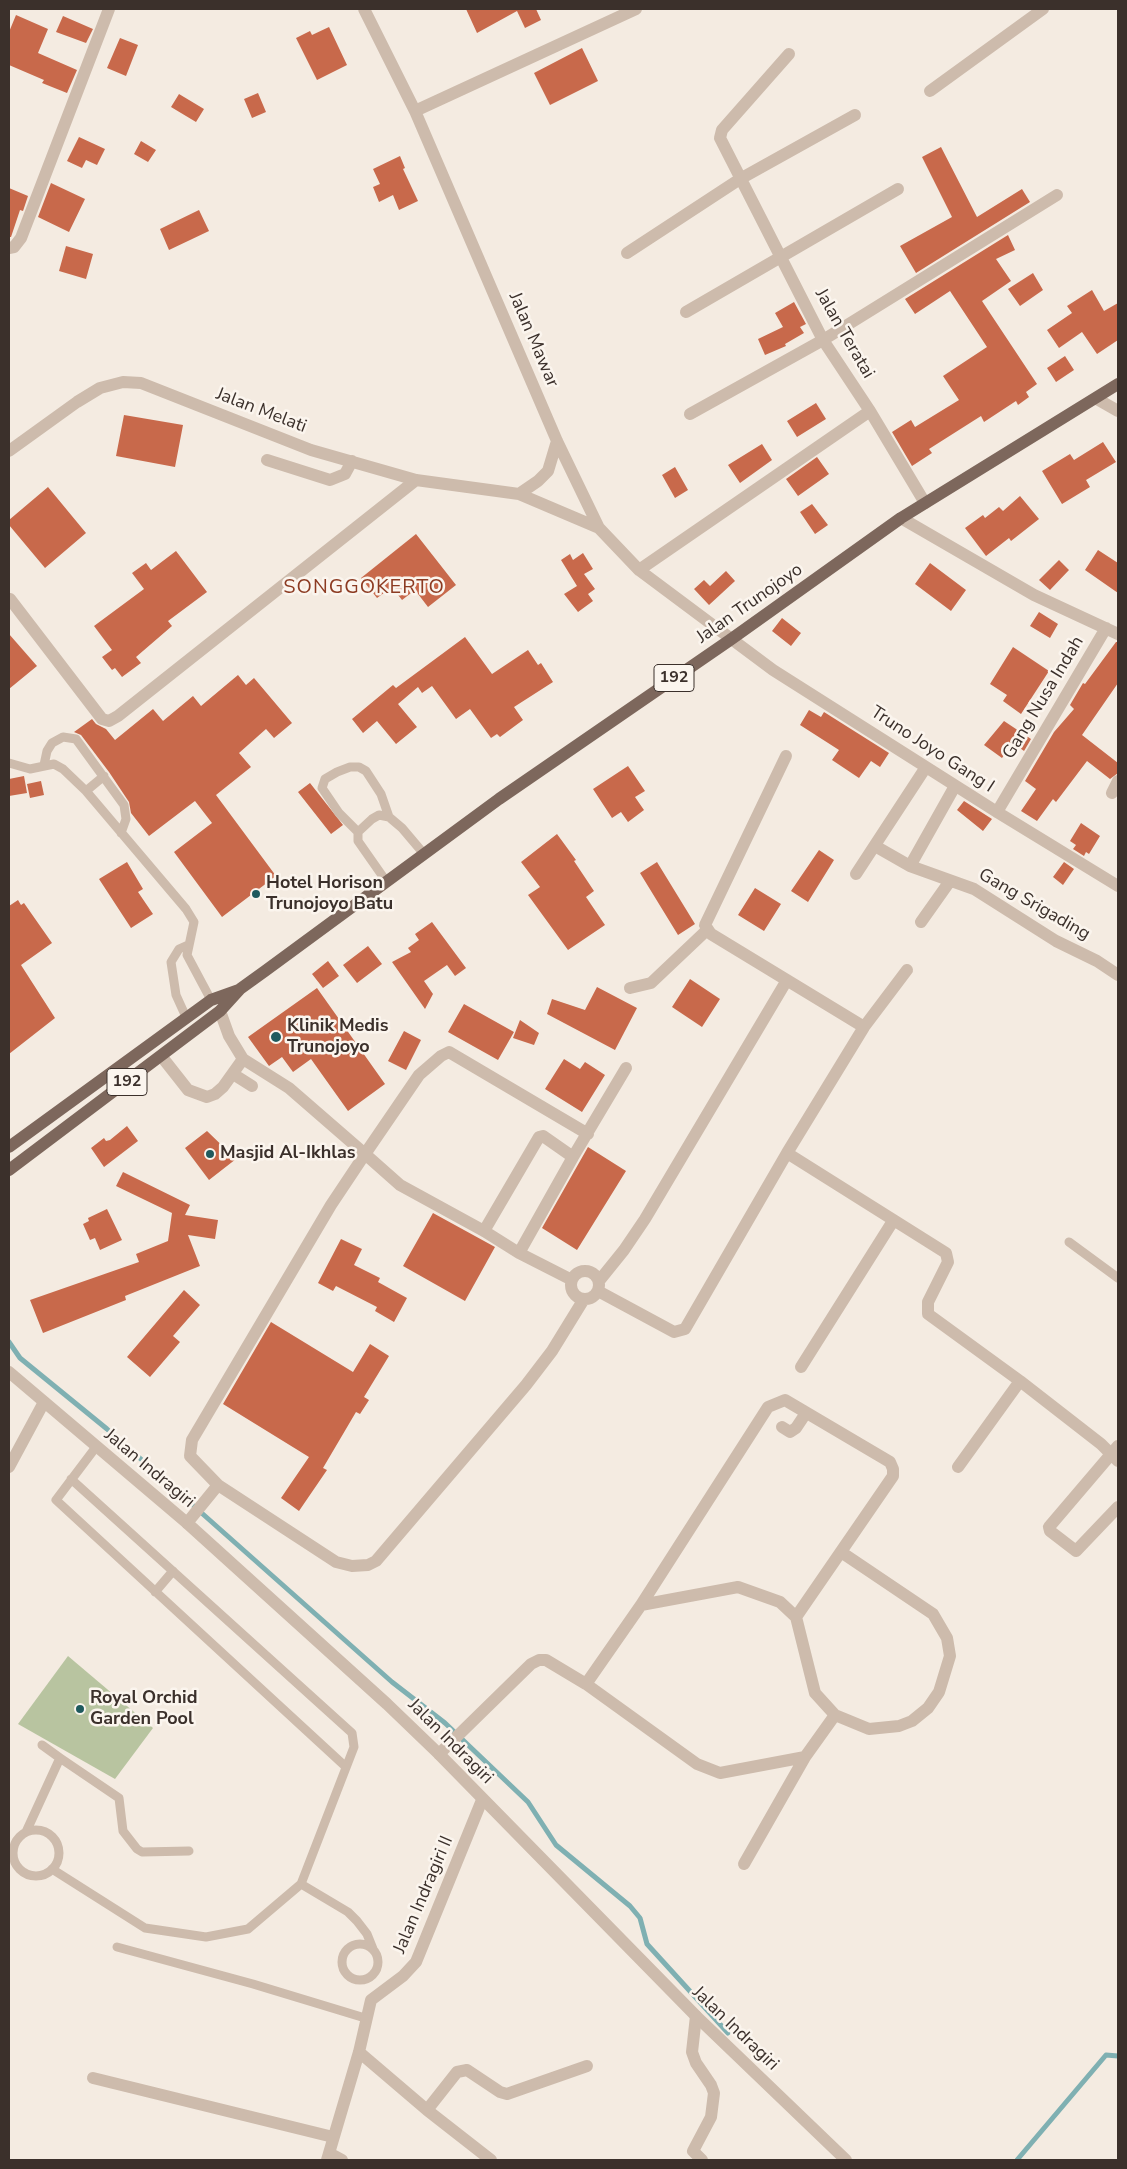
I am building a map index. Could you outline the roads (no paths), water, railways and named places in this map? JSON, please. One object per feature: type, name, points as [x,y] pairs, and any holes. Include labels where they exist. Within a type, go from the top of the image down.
[{"type":"main road","name":"Jalan Trunojoyo","points":[[9,1170],[220,1012],[240,989],[581,742],[730,640],[901,518],[1097,399],[1118,384]]},
{"type":"main road","name":"Jalan Trunojoyo","points":[[9,1147],[186,1017],[211,1000],[240,989]]},
{"type":"street","points":[[9,248],[14,247],[21,238],[109,9]]},
{"type":"street","name":"Jalan Mawar","points":[[364,9],[415,111],[558,441],[599,528],[639,570],[730,640]]},
{"type":"street","points":[[415,111],[636,9]]},
{"type":"street","points":[[930,91],[1042,9]]},
{"type":"street","name":"Jalan Teratai","points":[[789,54],[720,134],[720,138],[824,340],[870,411],[925,503]]},
{"type":"street","points":[[627,253],[740,180],[855,115]]},
{"type":"street","points":[[686,312],[898,190]]},
{"type":"street","points":[[690,414],[824,340],[1057,195]]},
{"type":"street","name":"Jalan Melati","points":[[9,451],[77,402],[100,388],[123,382],[141,383],[311,450],[416,480],[519,494],[599,528]]},
{"type":"street","points":[[1097,399],[1118,411]]},
{"type":"street","points":[[639,570],[870,411]]},
{"type":"street","points":[[519,494],[538,481],[548,471],[558,441]]},
{"type":"street","points":[[267,460],[330,480],[345,474],[352,462]]},
{"type":"street","points":[[10,599],[102,719],[109,720],[118,716],[416,480]]},
{"type":"street","points":[[901,518],[1034,595],[1118,634]]},
{"type":"street","name":"Gang Nusa Indah","points":[[997,812],[1106,628]]},
{"type":"street","name":"Truno Joyo Gang I","points":[[730,640],[773,670],[955,786],[1118,886]]},
{"type":"street","points":[[786,756],[705,925],[707,930],[864,1027]]},
{"type":"street","points":[[856,874],[926,767]]},
{"type":"street","points":[[1112,793],[1118,781]]},
{"type":"street","points":[[910,866],[955,786]]},
{"type":"street","name":"Gang Srigading","points":[[875,846],[910,866],[986,896],[1056,941],[1097,961],[1118,975]]},
{"type":"street","points":[[922,922],[950,881]]},
{"type":"street","points":[[630,988],[651,983],[707,930]]},
{"type":"street","points":[[787,980],[641,1225],[599,1286],[593,1297],[584,1299],[576,1296],[571,1289],[572,1280],[577,1273],[586,1271],[594,1274],[599,1286],[674,1332],[685,1330],[787,1153],[864,1027],[907,970]]},
{"type":"street","points":[[220,1012],[229,1036],[244,1058],[289,1088],[400,1185],[484,1231],[519,1253],[572,1280]]},
{"type":"street","points":[[584,1299],[552,1351],[526,1385],[376,1561],[368,1565],[352,1566],[336,1562],[216,1487],[190,1456],[192,1440],[322,1221],[419,1075],[441,1056],[449,1052],[588,1134]]},
{"type":"street","points":[[162,1057],[177,1079],[188,1090],[207,1097],[215,1094],[244,1058]]},
{"type":"street","points":[[519,1253],[572,1157],[588,1134],[626,1068]]},
{"type":"street","points":[[233,1074],[252,1086]]},
{"type":"street","points":[[484,1231],[539,1137],[543,1136],[572,1157]]},
{"type":"street","points":[[787,1153],[946,1253],[949,1258],[928,1302],[928,1314],[1116,1454],[1049,1527],[1050,1531],[1076,1551],[1118,1507]]},
{"type":"street","points":[[801,1367],[893,1221]]},
{"type":"street","name":"Jalan Indragiri","points":[[9,1372],[96,1447],[190,1518],[440,1754],[482,1800],[696,2016],[846,2160]]},
{"type":"street","points":[[958,1467],[1020,1381]]},
{"type":"street","points":[[586,1684],[641,1605],[768,1408],[785,1400],[890,1462],[893,1469],[893,1476],[796,1617]]},
{"type":"street","points":[[9,1467],[44,1402]]},
{"type":"street","points":[[782,1427],[790,1432],[796,1428],[806,1413]]},
{"type":"street","points":[[190,1518],[216,1487]]},
{"type":"street","points":[[641,1605],[738,1587],[780,1602],[796,1617],[815,1693],[835,1715],[869,1729],[899,1726],[912,1721],[928,1708],[940,1692],[950,1656],[947,1638],[933,1614],[841,1552]]},
{"type":"street","points":[[440,1754],[532,1664],[539,1660],[546,1660],[586,1684],[711,1771],[720,1773],[805,1757]]},
{"type":"street","points":[[744,1864],[805,1757],[835,1715]]},
{"type":"street","name":"Jalan Indragiri II","points":[[328,2157],[359,2052],[373,1996],[403,1976],[419,1957],[482,1800]]},
{"type":"street","points":[[695,2157],[711,2117],[714,2099],[711,2085],[696,2063],[692,2052],[696,2016]]},
{"type":"street","points":[[359,2052],[427,2110],[491,2160]]},
{"type":"street","points":[[427,2110],[457,2072],[462,2069],[467,2070],[500,2092],[507,2094],[587,2066]]},
{"type":"street","points":[[93,2078],[333,2137]]},
{"type":"street","points":[[328,2157],[342,2160]]},
{"type":"lane","points":[[44,764],[47,751],[52,743],[63,737],[70,736],[76,739],[124,805],[126,819],[121,833]]},
{"type":"lane","points":[[9,763],[30,769],[44,764],[54,764],[63,769],[86,791],[191,916],[194,922],[187,955],[211,1000]]},
{"type":"lane","points":[[358,832],[339,813],[322,788],[325,779],[350,767],[359,767],[366,771],[381,794],[389,816],[424,854]]},
{"type":"lane","points":[[86,791],[104,776]]},
{"type":"lane","points":[[386,882],[358,841],[358,832],[363,826],[379,815],[389,816]]},
{"type":"lane","points":[[186,1017],[176,996],[171,962],[179,949],[188,945]]},
{"type":"lane","points":[[1069,1242],[1118,1278]]},
{"type":"lane","points":[[96,1447],[56,1500],[346,1767]]},
{"type":"lane","points":[[52,1869],[145,1928],[206,1937],[248,1929],[301,1884],[354,1747],[352,1733],[71,1479]]},
{"type":"lane","points":[[155,1592],[173,1571]]},
{"type":"lane","points":[[42,1745],[119,1798],[123,1831],[137,1849],[142,1852],[189,1851]]},
{"type":"lane","points":[[26,1832],[37,1830],[47,1833],[55,1840],[58,1860],[52,1869],[44,1875],[34,1876],[25,1873],[17,1867],[13,1858],[14,1847],[18,1839],[26,1832],[60,1758]]},
{"type":"lane","points":[[301,1884],[352,1917],[367,1934],[372,1949],[378,1958],[378,1968],[372,1977],[362,1981],[352,1979],[344,1972],[342,1962],[345,1952],[353,1946],[363,1944],[372,1949]]},
{"type":"lane","points":[[117,1947],[253,1984],[366,2018]]},
{"type":"waterway","points":[[9,1342],[20,1358],[107,1429],[392,1682],[445,1723],[528,1802],[556,1845],[630,1906],[640,1918],[647,1944],[728,2033]]},
{"type":"waterway","points":[[1017,2160],[1106,2055],[1118,2056]]},
{"type":"place","name":"Hotel Horison Trunojoyo Batu","points":[[256,894]]},
{"type":"place","name":"Klinik Medis Trunojoyo","points":[[276,1037]]},
{"type":"place","name":"Masjid Al-Ikhlas","points":[[210,1154]]},
{"type":"place","name":"Royal Orchid Garden Pool","points":[[80,1709]]},
{"type":"district","name":"SONGGOKERTO","points":[[364,588]]}]
